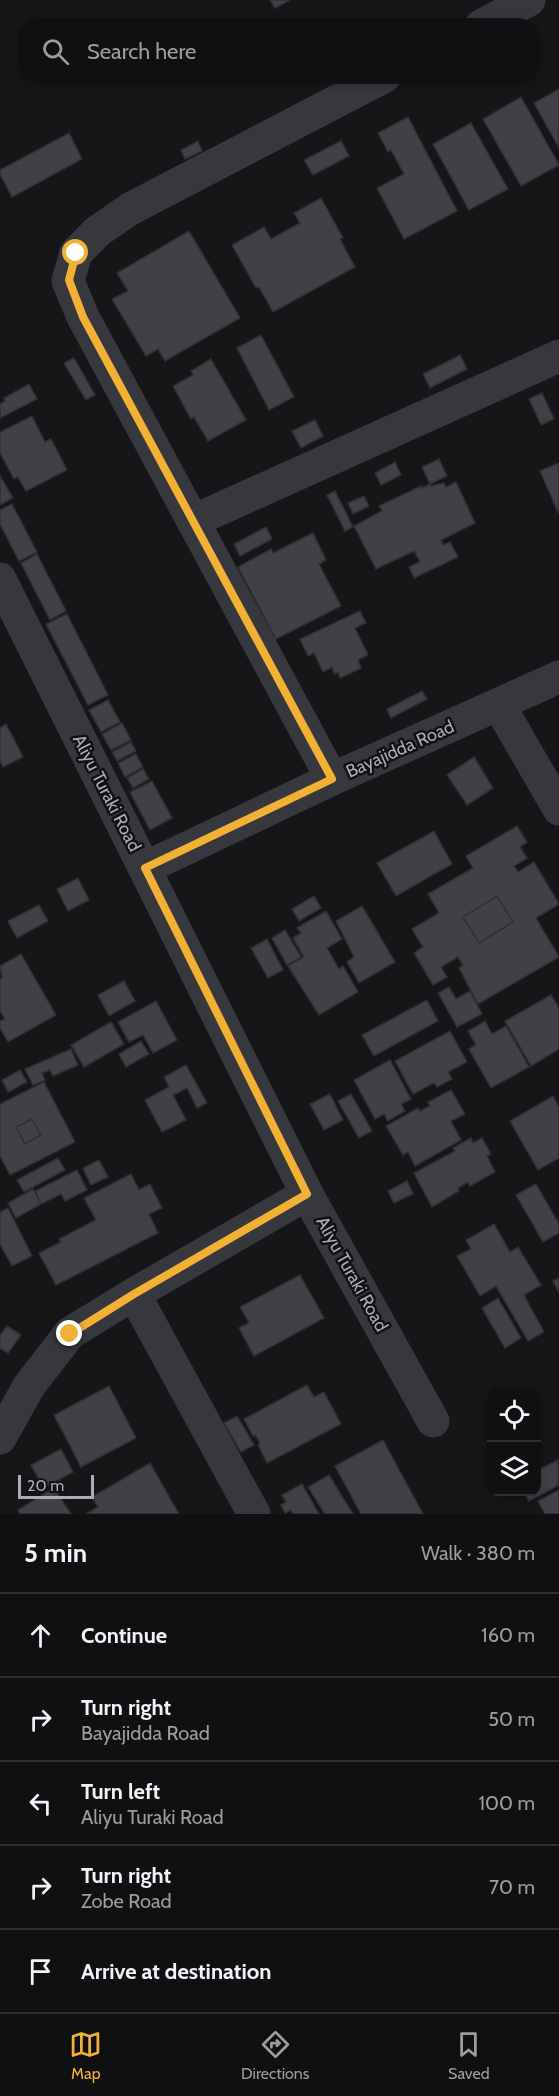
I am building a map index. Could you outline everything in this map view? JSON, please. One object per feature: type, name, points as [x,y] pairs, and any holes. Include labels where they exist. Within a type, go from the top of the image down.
[{"type":"street","points":[[496,18],[529,0]]},
{"type":"street","points":[[332,779],[83,317],[69,280],[76,253],[98,231],[130,209],[370,84]]},
{"type":"street","points":[[193,521],[559,356]]},
{"type":"street","name":"Aliyu Turaki Road","points":[[0,579],[307,1194],[433,1420]]},
{"type":"street","name":"Bayajidda Road","points":[[145,868],[332,779],[559,677]]},
{"type":"street","points":[[499,705],[559,809]]},
{"type":"street","points":[[0,1438],[29,1386],[70,1334],[134,1294],[307,1194]]},
{"type":"street","points":[[134,1294],[254,1514]]},
{"type":"building","points":[[270,0],[290,0],[275,8]]},
{"type":"building","points":[[559,89],[559,148],[534,103]]},
{"type":"building","points":[[521,97],[559,165],[521,186],[483,119]]},
{"type":"building","points":[[408,117],[457,211],[404,239],[377,188],[404,174],[391,150],[388,152],[378,133]]},
{"type":"building","points":[[471,123],[508,189],[469,210],[433,144]]},
{"type":"building","points":[[69,133],[82,159],[12,197],[0,170]]},
{"type":"building","points":[[198,141],[202,151],[185,159],[181,150]]},
{"type":"building","points":[[341,141],[349,156],[313,175],[304,160]]},
{"type":"building","points":[[321,198],[343,238],[340,239],[355,267],[273,312],[259,287],[256,288],[232,245],[264,227],[271,239],[300,223],[294,213]]},
{"type":"building","points":[[189,231],[240,318],[165,361],[158,349],[146,356],[112,299],[128,291],[117,273]]},
{"type":"building","points":[[261,335],[294,397],[269,410],[237,348]]},
{"type":"building","points":[[460,355],[467,369],[430,388],[423,374]]},
{"type":"building","points":[[74,358],[95,395],[86,400],[64,363]]},
{"type":"building","points":[[211,359],[246,420],[208,441],[194,417],[191,419],[173,386],[193,375],[191,371]]},
{"type":"building","points":[[29,384],[37,399],[0,418],[0,404],[5,401],[4,398]]},
{"type":"building","points":[[542,393],[554,419],[541,425],[529,399]]},
{"type":"building","points":[[32,416],[45,442],[51,439],[67,470],[26,491],[18,477],[14,479],[0,453],[0,432]]},
{"type":"building","points":[[315,420],[323,436],[301,448],[292,431]]},
{"type":"building","points":[[439,459],[447,476],[430,484],[422,467]]},
{"type":"building","points":[[395,462],[401,475],[381,485],[375,473]]},
{"type":"building","points":[[559,463],[559,512],[558,512],[540,471]]},
{"type":"building","points":[[0,476],[13,498],[0,505]]},
{"type":"building","points":[[456,482],[475,523],[441,540],[443,545],[450,542],[458,557],[414,578],[409,567],[420,562],[414,551],[376,569],[354,526],[382,511],[379,506],[421,486],[422,488],[430,484],[431,486],[444,483],[446,487]]},
{"type":"building","points":[[335,491],[353,527],[345,531],[327,495]]},
{"type":"building","points":[[364,496],[369,506],[353,514],[348,503]]},
{"type":"building","points":[[12,504],[37,552],[19,561],[0,524],[0,510]]},
{"type":"building","points":[[266,527],[272,539],[240,556],[234,544]]},
{"type":"building","points":[[313,533],[326,560],[319,564],[341,606],[276,639],[238,567],[271,549],[273,553]]},
{"type":"building","points":[[37,554],[66,611],[50,620],[21,563]]},
{"type":"building","points":[[360,611],[366,623],[355,628],[368,655],[358,660],[361,668],[340,678],[338,672],[334,674],[332,667],[323,672],[314,653],[308,656],[300,639]]},
{"type":"building","points":[[67,614],[108,695],[88,705],[46,624]]},
{"type":"building","points":[[422,691],[427,699],[391,718],[387,709]]},
{"type":"building","points":[[108,700],[120,722],[101,732],[89,710]]},
{"type":"building","points":[[122,723],[131,740],[111,750],[102,734]]},
{"type":"building","points":[[6,724],[23,757],[3,767],[0,761],[0,728]]},
{"type":"building","points":[[131,742],[136,751],[117,761],[112,752]]},
{"type":"building","points":[[136,754],[143,767],[125,777],[118,763]]},
{"type":"building","points":[[474,757],[493,788],[467,805],[447,775]]},
{"type":"building","points":[[143,769],[149,779],[133,788],[127,778]]},
{"type":"building","points":[[152,781],[172,818],[150,830],[130,792]]},
{"type":"building","points":[[517,826],[527,842],[520,847],[527,858],[514,866],[518,872],[534,862],[559,904],[536,918],[559,957],[478,1004],[459,968],[463,965],[458,957],[441,967],[447,977],[433,985],[414,953],[423,947],[412,929],[439,913],[428,894],[473,868],[466,856]]},
{"type":"building","points":[[434,831],[452,864],[396,896],[377,863]]},
{"type":"building","points":[[78,878],[89,900],[68,911],[57,889]]},
{"type":"building","points":[[314,896],[321,908],[299,921],[292,909]]},
{"type":"building","points":[[497,896],[513,922],[479,943],[463,917]]},
{"type":"building","points":[[39,905],[48,921],[17,938],[8,921]]},
{"type":"building","points":[[362,906],[395,962],[359,983],[347,962],[354,957],[336,921]]},
{"type":"building","points":[[326,911],[342,939],[327,948],[339,969],[343,966],[358,992],[319,1015],[288,966],[304,957],[293,938],[301,933],[297,928]]},
{"type":"building","points":[[285,930],[301,957],[287,965],[272,938]]},
{"type":"building","points":[[267,939],[283,970],[268,978],[251,948]]},
{"type":"building","points":[[21,954],[56,1015],[8,1042],[0,1028],[0,1021],[5,1019],[0,1011],[0,979],[2,978],[0,966]]},
{"type":"building","points":[[124,981],[135,1001],[109,1016],[98,995]]},
{"type":"building","points":[[449,987],[456,999],[470,991],[482,1014],[457,1027],[438,993]]},
{"type":"building","points":[[551,995],[559,1008],[559,1049],[531,1066],[505,1021]]},
{"type":"building","points":[[427,1000],[438,1021],[374,1056],[362,1035]]},
{"type":"building","points":[[156,1001],[177,1040],[153,1053],[143,1035],[129,1042],[118,1022]]},
{"type":"building","points":[[485,1021],[492,1034],[506,1026],[529,1067],[491,1088],[469,1049],[476,1045],[468,1031]]},
{"type":"building","points":[[111,1022],[124,1044],[84,1067],[71,1045]]},
{"type":"building","points":[[450,1031],[467,1062],[448,1072],[452,1079],[437,1087],[434,1083],[413,1094],[395,1061]]},
{"type":"building","points":[[141,1041],[149,1054],[126,1067],[119,1054]]},
{"type":"building","points":[[71,1049],[78,1065],[53,1076],[50,1070],[42,1073],[45,1080],[33,1085],[25,1069]]},
{"type":"building","points":[[390,1060],[411,1099],[401,1104],[405,1111],[388,1121],[384,1114],[375,1119],[354,1080]]},
{"type":"building","points":[[186,1065],[207,1103],[197,1108],[187,1088],[173,1095],[186,1120],[162,1132],[145,1100],[169,1087],[164,1077]]},
{"type":"building","points":[[20,1070],[27,1082],[8,1092],[2,1080]]},
{"type":"building","points":[[44,1082],[75,1142],[10,1175],[0,1156],[0,1104]]},
{"type":"building","points":[[451,1090],[465,1114],[451,1121],[461,1140],[415,1166],[408,1152],[403,1155],[386,1126],[418,1108],[420,1111],[430,1106],[428,1102]]},
{"type":"building","points":[[330,1094],[343,1120],[324,1130],[310,1104]]},
{"type":"building","points":[[351,1094],[372,1131],[359,1138],[338,1101]]},
{"type":"building","points":[[553,1096],[559,1107],[559,1158],[538,1170],[510,1121]]},
{"type":"building","points":[[32,1119],[41,1135],[25,1144],[16,1127]]},
{"type":"building","points":[[471,1138],[473,1143],[482,1138],[491,1154],[487,1156],[495,1172],[470,1186],[468,1182],[458,1188],[459,1191],[432,1207],[414,1173],[455,1151],[453,1148]]},
{"type":"building","points":[[58,1158],[65,1170],[24,1192],[17,1180]]},
{"type":"building","points":[[99,1160],[108,1177],[91,1185],[83,1168]]},
{"type":"building","points":[[77,1170],[87,1190],[65,1201],[61,1194],[41,1204],[35,1191]]},
{"type":"building","points":[[131,1174],[139,1190],[150,1184],[162,1208],[149,1214],[158,1233],[56,1285],[39,1253],[61,1242],[59,1239],[96,1220],[84,1198]]},
{"type":"building","points":[[407,1181],[413,1194],[394,1203],[388,1191]]},
{"type":"building","points":[[536,1184],[559,1224],[559,1233],[543,1242],[516,1195]]},
{"type":"building","points":[[33,1189],[41,1204],[16,1218],[8,1203]]},
{"type":"building","points":[[8,1208],[32,1256],[12,1266],[0,1244],[0,1212]]},
{"type":"building","points":[[494,1224],[510,1252],[518,1247],[541,1285],[524,1295],[544,1332],[528,1341],[496,1286],[480,1296],[457,1256],[471,1249],[466,1240]]},
{"type":"building","points":[[300,1275],[324,1318],[254,1356],[239,1328],[249,1323],[240,1307]]},
{"type":"building","points":[[559,1278],[559,1293],[553,1281]]},
{"type":"building","points":[[498,1298],[521,1338],[505,1348],[482,1308]]},
{"type":"building","points":[[7,1326],[21,1335],[8,1353],[0,1348],[0,1335]]},
{"type":"building","points":[[307,1385],[314,1397],[324,1392],[341,1424],[267,1463],[258,1445],[260,1443],[255,1435],[253,1436],[244,1419]]},
{"type":"building","points":[[109,1386],[136,1438],[81,1467],[54,1415]]},
{"type":"building","points":[[237,1416],[254,1445],[241,1452],[224,1423]]},
{"type":"building","points":[[383,1440],[423,1514],[361,1514],[335,1466]]},
{"type":"building","points":[[61,1449],[73,1472],[44,1488],[31,1465]]},
{"type":"building","points":[[558,1460],[559,1485],[541,1495],[541,1468]]},
{"type":"building","points":[[150,1463],[179,1514],[86,1514],[98,1507],[92,1497]]},
{"type":"building","points":[[329,1475],[353,1514],[325,1514],[308,1487]]},
{"type":"building","points":[[302,1484],[319,1514],[293,1514],[291,1510],[285,1513],[281,1505],[286,1502],[282,1495]]},
{"type":"building","points":[[54,1488],[71,1514],[20,1514],[18,1510]]},
{"type":"building","points":[[559,1490],[559,1514],[545,1514],[538,1501]]},
{"type":"building","points":[[526,1496],[538,1496],[529,1501]]},
{"type":"route","points":[[70,1334],[134,1294],[307,1194],[145,868],[332,779],[83,317],[69,280],[76,253]]}]
